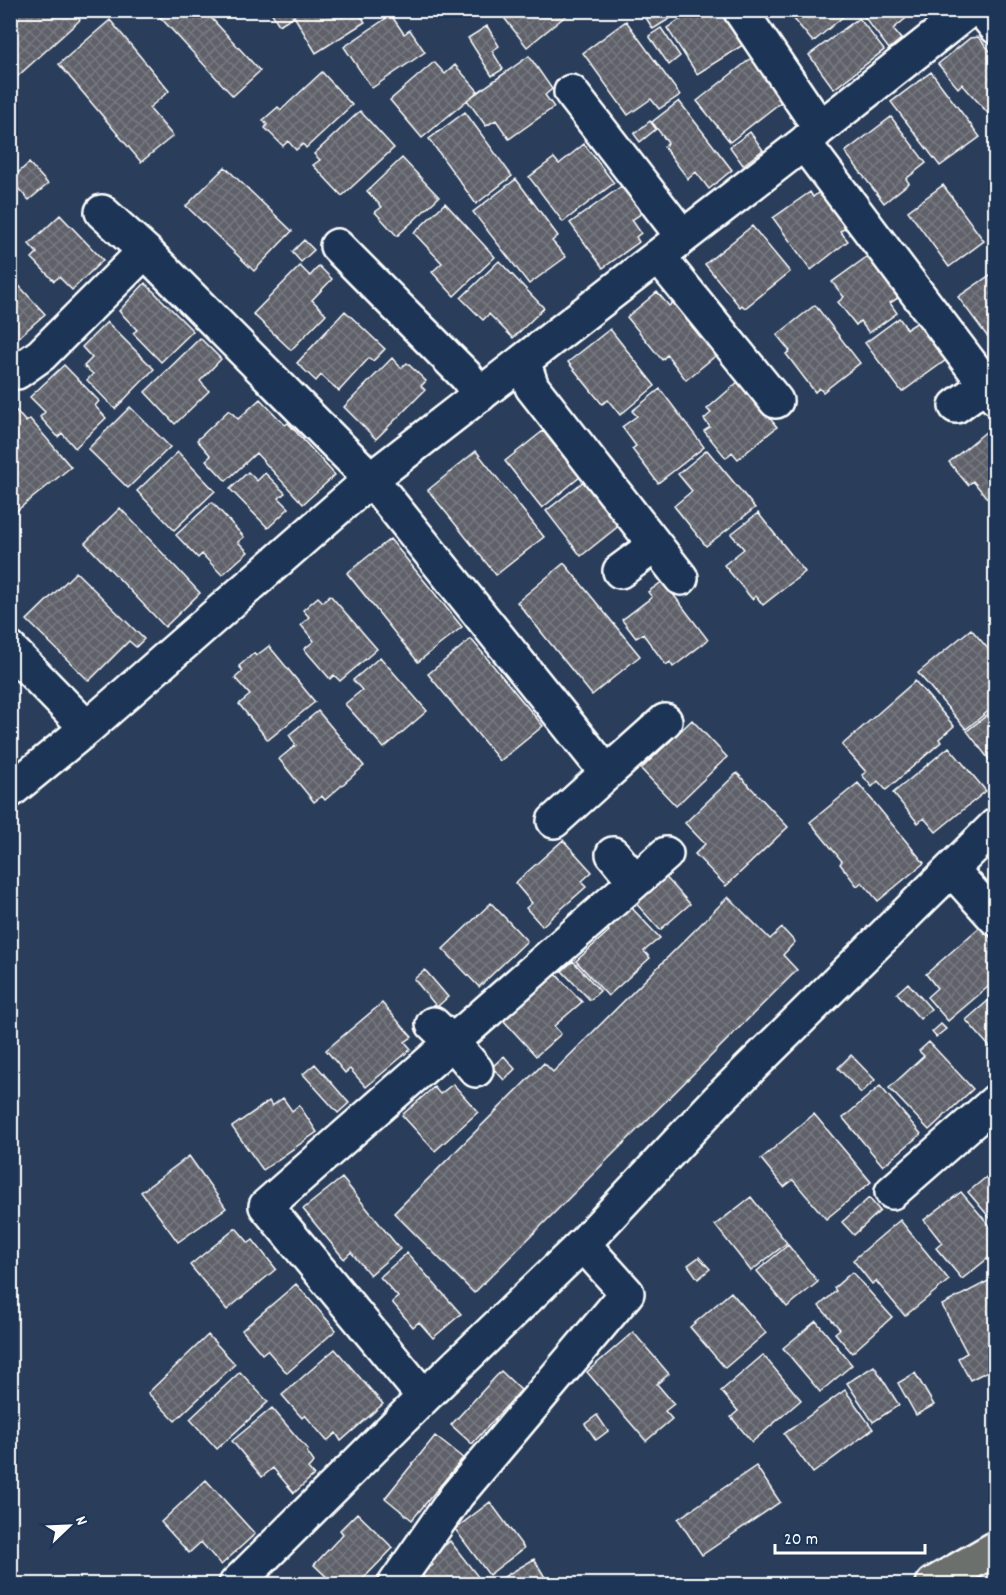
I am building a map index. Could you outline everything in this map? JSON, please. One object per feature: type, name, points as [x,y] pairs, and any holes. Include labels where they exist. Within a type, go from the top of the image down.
[{"type":"highway","points":[[933,1584],[996,1548]]},
{"type":"street","points":[[740,10],[812,135],[990,392],[956,406]]},
{"type":"street","points":[[10,791],[87,728],[371,479],[969,10]]},
{"type":"street","points":[[982,10],[996,27]]},
{"type":"street","points":[[570,92],[670,246],[776,401]]},
{"type":"street","points":[[102,212],[145,251],[371,479],[607,773]]},
{"type":"street","points":[[337,246],[466,376],[480,395]]},
{"type":"street","points":[[10,370],[17,372],[41,355],[145,251]]},
{"type":"street","points":[[523,361],[532,387],[681,578]]},
{"type":"street","points":[[620,571],[655,545]]},
{"type":"street","points":[[10,650],[87,728]]},
{"type":"street","points":[[554,821],[665,721]]},
{"type":"street","points":[[236,1584],[424,1397],[583,1244],[718,1100],[996,825]]},
{"type":"street","points":[[613,854],[635,881]]},
{"type":"street","points":[[424,1397],[255,1201],[443,1033],[666,854]]},
{"type":"street","points":[[952,870],[996,919]]},
{"type":"street","points":[[443,1033],[476,1070]]},
{"type":"street","points":[[892,1192],[996,1101]]},
{"type":"street","points":[[395,1584],[457,1495],[627,1293],[583,1244]]},
{"type":"building","points":[[10,10],[71,10],[80,20],[10,83]]},
{"type":"building","points":[[165,10],[204,10],[260,71],[233,96],[159,16]]},
{"type":"building","points":[[270,10],[357,10],[365,22],[316,53],[294,16],[279,25]]},
{"type":"building","points":[[498,10],[573,10],[527,47]]},
{"type":"building","points":[[641,10],[684,10],[653,29]]},
{"type":"building","points":[[694,10],[725,10],[746,43],[697,74],[667,28]]},
{"type":"building","points":[[792,10],[851,10],[813,42],[789,13]]},
{"type":"building","points":[[859,10],[916,10],[893,29],[901,39],[889,49]]},
{"type":"building","points":[[391,15],[404,34],[410,30],[425,52],[372,88],[344,47]]},
{"type":"building","points":[[859,18],[884,50],[834,89],[809,55]]},
{"type":"building","points":[[110,20],[169,91],[149,108],[173,136],[141,162],[59,64]]},
{"type":"building","points":[[626,21],[680,95],[659,109],[651,99],[628,115],[583,53]]},
{"type":"building","points":[[487,26],[499,46],[492,51],[503,69],[492,76],[468,38]]},
{"type":"building","points":[[661,28],[680,56],[669,65],[649,36]]},
{"type":"building","points":[[978,37],[996,58],[996,119],[994,120],[962,84],[958,88],[938,64],[970,38]]},
{"type":"building","points":[[529,56],[552,89],[545,95],[554,107],[509,139],[496,120],[486,126],[467,100]]},
{"type":"building","points":[[754,56],[786,98],[730,142],[697,101]]},
{"type":"building","points":[[434,62],[445,74],[455,65],[478,91],[422,138],[390,100]]},
{"type":"building","points":[[322,72],[352,105],[306,148],[303,144],[296,150],[288,141],[283,146],[265,128],[267,125],[263,120],[278,107],[281,110]]},
{"type":"building","points":[[931,72],[980,137],[940,166],[891,102]]},
{"type":"building","points":[[679,101],[732,170],[709,189],[696,172],[688,179],[664,147],[668,143],[652,122]]},
{"type":"building","points":[[360,111],[394,148],[342,196],[313,165],[320,160],[314,154]]},
{"type":"building","points":[[465,112],[512,176],[476,204],[429,139]]},
{"type":"building","points":[[891,117],[926,163],[906,179],[909,183],[884,203],[845,152]]},
{"type":"building","points":[[650,121],[656,129],[640,142],[634,134]]},
{"type":"building","points":[[750,132],[763,150],[743,165],[730,147]]},
{"type":"building","points":[[584,144],[614,183],[563,222],[529,177],[554,158],[559,164]]},
{"type":"building","points":[[402,158],[439,197],[397,236],[375,212],[382,207],[367,191]]},
{"type":"building","points":[[29,163],[48,184],[29,200],[10,180]]},
{"type":"building","points":[[225,167],[292,231],[254,271],[186,206]]},
{"type":"building","points":[[516,179],[558,236],[552,241],[566,257],[529,284],[473,212]]},
{"type":"building","points":[[626,183],[645,211],[632,220],[641,233],[636,237],[639,242],[603,268],[570,223]]},
{"type":"building","points":[[943,185],[984,241],[949,267],[908,211]]},
{"type":"building","points":[[810,192],[813,197],[819,192],[846,228],[840,231],[848,241],[811,270],[773,218]]},
{"type":"building","points":[[445,203],[495,257],[454,296],[432,272],[442,263],[414,233]]},
{"type":"building","points":[[60,215],[103,260],[72,290],[59,277],[54,281],[32,258],[37,253],[29,244]]},
{"type":"building","points":[[752,226],[790,272],[745,308],[742,305],[740,307],[705,264]]},
{"type":"building","points":[[304,240],[314,250],[301,262],[292,252]]},
{"type":"building","points":[[868,256],[898,298],[890,303],[897,313],[869,333],[860,321],[856,325],[838,302],[844,297],[832,282]]},
{"type":"building","points":[[499,261],[544,308],[513,338],[489,314],[483,320],[461,298]]},
{"type":"building","points":[[300,266],[310,276],[319,266],[332,279],[312,300],[326,314],[291,350],[253,314]]},
{"type":"building","points":[[996,271],[996,333],[994,331],[987,336],[958,297]]},
{"type":"building","points":[[10,276],[45,314],[11,344],[10,343]]},
{"type":"building","points":[[145,283],[193,331],[161,362],[133,333],[137,330],[119,311]]},
{"type":"building","points":[[657,292],[669,306],[676,300],[719,353],[686,380],[667,355],[662,360],[627,317]]},
{"type":"building","points":[[815,305],[860,363],[823,392],[819,388],[815,392],[786,354],[790,351],[777,335]]},
{"type":"building","points":[[345,311],[385,349],[373,361],[369,358],[339,391],[321,375],[316,381],[297,363]]},
{"type":"building","points":[[899,318],[907,329],[918,322],[946,360],[902,392],[865,343]]},
{"type":"building","points":[[107,322],[154,369],[115,409],[87,380],[93,374],[84,366],[92,358],[82,347]]},
{"type":"building","points":[[610,329],[655,386],[620,415],[608,400],[602,404],[568,362]]},
{"type":"building","points":[[200,338],[221,359],[200,381],[209,391],[175,424],[145,392]]},
{"type":"building","points":[[392,358],[401,368],[407,363],[426,381],[421,386],[425,390],[376,439],[344,407]]},
{"type":"building","points":[[64,365],[99,401],[95,406],[106,418],[75,448],[62,433],[58,437],[40,417],[45,412],[30,397]]},
{"type":"building","points":[[739,381],[777,427],[738,459],[732,452],[726,458],[704,431],[710,427],[704,419],[711,413],[707,409]]},
{"type":"building","points":[[660,389],[704,447],[658,483],[632,449],[636,446],[622,427],[637,416],[632,411]]},
{"type":"building","points":[[260,399],[285,425],[288,423],[335,475],[303,504],[256,453],[226,481],[206,460],[211,456],[197,440],[229,410],[238,419]]},
{"type":"building","points":[[10,404],[26,422],[30,419],[71,467],[10,516]]},
{"type":"building","points":[[130,407],[170,447],[128,488],[88,449]]},
{"type":"building","points":[[993,426],[996,430],[996,509],[973,481],[968,485],[949,462]]},
{"type":"building","points":[[543,431],[580,477],[542,508],[505,461]]},
{"type":"building","points":[[707,450],[755,508],[706,546],[674,506],[692,491],[678,474]]},
{"type":"building","points":[[476,451],[544,537],[496,575],[428,490]]},
{"type":"building","points":[[178,452],[215,491],[174,530],[137,491]]},
{"type":"building","points":[[248,472],[257,481],[265,473],[285,493],[279,498],[289,508],[268,528],[230,489]]},
{"type":"building","points":[[584,481],[620,525],[581,556],[546,511]]},
{"type":"building","points":[[212,502],[244,537],[238,542],[248,552],[222,575],[202,554],[198,558],[176,535]]},
{"type":"building","points":[[120,508],[200,593],[165,627],[85,543]]},
{"type":"building","points":[[758,513],[805,572],[763,605],[756,596],[752,599],[724,565],[744,549],[731,534]]},
{"type":"building","points":[[390,539],[462,627],[418,662],[347,573]]},
{"type":"building","points":[[564,563],[640,656],[592,695],[517,602]]},
{"type":"building","points":[[76,572],[144,639],[136,647],[129,641],[89,681],[27,620]]},
{"type":"building","points":[[663,581],[708,640],[673,667],[670,662],[666,665],[643,634],[636,638],[622,620],[652,597],[648,592]]},
{"type":"building","points":[[330,595],[377,649],[340,681],[334,675],[330,679],[304,649],[314,641],[301,625],[309,617],[303,610],[318,597],[323,602]]},
{"type":"building","points":[[971,629],[996,658],[996,705],[966,729],[918,673]]},
{"type":"building","points":[[471,639],[543,726],[500,761],[428,674]]},
{"type":"building","points":[[269,646],[315,702],[268,740],[239,704],[250,695],[235,678],[243,671],[239,666],[254,653],[256,656]]},
{"type":"building","points":[[380,657],[427,711],[384,748],[345,704],[362,690],[353,680]]},
{"type":"building","points":[[915,681],[954,726],[939,739],[941,742],[886,790],[878,781],[872,787],[862,775],[866,772],[842,745]]},
{"type":"building","points":[[996,708],[996,758],[991,762],[967,731]]},
{"type":"building","points":[[318,711],[364,766],[325,800],[322,796],[314,802],[279,759],[296,745],[289,735]]},
{"type":"building","points":[[692,720],[727,757],[676,806],[641,769]]},
{"type":"building","points":[[949,747],[986,791],[936,832],[924,818],[918,823],[893,793]]},
{"type":"building","points":[[737,773],[788,827],[726,886],[695,854],[705,844],[685,823]]},
{"type":"building","points":[[858,783],[924,863],[878,901],[862,882],[857,886],[840,864],[842,861],[810,822]]},
{"type":"building","points":[[563,840],[592,872],[581,882],[586,887],[542,926],[526,908],[532,903],[515,883]]},
{"type":"building","points":[[662,873],[690,904],[660,930],[632,899]]},
{"type":"building","points":[[728,897],[770,939],[782,928],[795,942],[783,955],[797,970],[474,1293],[394,1213],[544,1063],[553,1072]]},
{"type":"building","points":[[491,903],[527,941],[479,987],[443,949]]},
{"type":"building","points":[[628,904],[660,938],[644,951],[650,958],[608,996],[576,961],[609,931],[604,926]]},
{"type":"building","points":[[981,926],[996,944],[996,980],[948,1021],[927,997],[937,988],[926,974]]},
{"type":"building","points":[[573,961],[600,991],[590,1000],[562,971]]},
{"type":"building","points":[[425,970],[448,997],[437,1007],[414,979]]},
{"type":"building","points":[[554,972],[582,1002],[554,1026],[561,1034],[536,1056],[502,1019]]},
{"type":"building","points":[[908,983],[931,1009],[920,1019],[897,993]]},
{"type":"building","points":[[996,994],[996,1052],[995,1053],[966,1020]]},
{"type":"building","points":[[382,1003],[412,1037],[405,1042],[411,1049],[366,1087],[350,1069],[345,1073],[326,1050]]},
{"type":"building","points":[[941,1024],[946,1029],[936,1037],[932,1032]]},
{"type":"building","points":[[929,1042],[973,1089],[929,1130],[889,1088],[924,1056],[919,1051]]},
{"type":"building","points":[[851,1055],[875,1080],[861,1093],[838,1068]]},
{"type":"building","points":[[504,1056],[515,1069],[504,1080],[492,1067]]},
{"type":"building","points":[[315,1064],[349,1103],[338,1113],[303,1074]]},
{"type":"building","points":[[453,1084],[478,1112],[435,1151],[402,1115],[434,1087],[440,1094]]},
{"type":"building","points":[[880,1086],[921,1134],[883,1166],[843,1118]]},
{"type":"building","points":[[283,1098],[292,1111],[299,1105],[317,1132],[263,1170],[232,1127],[269,1101],[272,1106]]},
{"type":"building","points":[[814,1114],[871,1182],[826,1219],[793,1180],[784,1187],[761,1159]]},
{"type":"building","points":[[189,1156],[226,1208],[178,1242],[141,1192]]},
{"type":"building","points":[[996,1171],[996,1225],[968,1192]]},
{"type":"building","points":[[342,1178],[400,1249],[370,1275],[351,1252],[344,1259],[303,1209]]},
{"type":"building","points":[[961,1192],[996,1233],[996,1252],[962,1279],[936,1248],[942,1243],[924,1220]]},
{"type":"building","points":[[751,1197],[787,1243],[751,1271],[715,1225]]},
{"type":"building","points":[[869,1198],[880,1211],[854,1235],[842,1222]]},
{"type":"building","points":[[900,1220],[949,1280],[905,1316],[876,1281],[872,1284],[853,1260]]},
{"type":"building","points":[[236,1228],[249,1243],[253,1240],[276,1269],[227,1310],[190,1265]]},
{"type":"building","points":[[788,1245],[818,1282],[787,1307],[757,1271]]},
{"type":"building","points":[[407,1253],[461,1314],[433,1338],[419,1322],[413,1327],[392,1302],[398,1297],[380,1277]]},
{"type":"building","points":[[699,1257],[710,1269],[698,1279],[688,1265]]},
{"type":"building","points":[[852,1272],[892,1317],[852,1353],[835,1333],[840,1329],[819,1306]]},
{"type":"building","points":[[994,1278],[996,1282],[996,1367],[970,1380],[958,1358],[967,1353],[942,1305]]},
{"type":"building","points":[[296,1284],[336,1330],[287,1373],[267,1350],[262,1354],[242,1330]]},
{"type":"building","points":[[731,1292],[766,1333],[725,1368],[690,1327]]},
{"type":"building","points":[[816,1321],[852,1365],[820,1392],[783,1348]]},
{"type":"building","points":[[633,1332],[669,1374],[657,1384],[674,1404],[665,1411],[672,1419],[646,1441],[587,1372]]},
{"type":"building","points":[[208,1335],[235,1364],[175,1421],[148,1393]]},
{"type":"building","points":[[335,1349],[383,1404],[341,1441],[336,1433],[327,1441],[305,1415],[302,1418],[282,1395]]},
{"type":"building","points":[[763,1355],[801,1400],[752,1442],[731,1417],[738,1411],[721,1391]]},
{"type":"building","points":[[874,1366],[899,1405],[873,1422],[847,1383]]},
{"type":"building","points":[[501,1371],[521,1390],[472,1444],[451,1425]]},
{"type":"building","points":[[240,1372],[268,1402],[217,1449],[190,1419]]},
{"type":"building","points":[[915,1373],[934,1405],[916,1415],[898,1383]]},
{"type":"building","points":[[845,1390],[873,1429],[813,1473],[784,1434]]},
{"type":"building","points":[[272,1408],[308,1450],[314,1462],[308,1468],[314,1475],[294,1493],[273,1468],[262,1477],[232,1441]]},
{"type":"building","points":[[597,1415],[608,1431],[596,1440],[585,1424]]},
{"type":"building","points":[[435,1436],[463,1458],[412,1520],[385,1498]]},
{"type":"building","points":[[756,1466],[780,1502],[702,1555],[678,1519]]},
{"type":"building","points":[[206,1480],[255,1534],[221,1565],[201,1542],[189,1553],[161,1522]]},
{"type":"building","points":[[490,1502],[524,1548],[489,1575],[455,1529]]},
{"type":"building","points":[[357,1513],[393,1548],[358,1584],[334,1584],[314,1565],[343,1534],[340,1530]]},
{"type":"building","points":[[450,1541],[479,1578],[471,1584],[418,1584],[425,1579],[421,1574],[433,1565],[428,1559]]},
{"type":"building","points":[[534,1559],[549,1584],[492,1584]]}]
